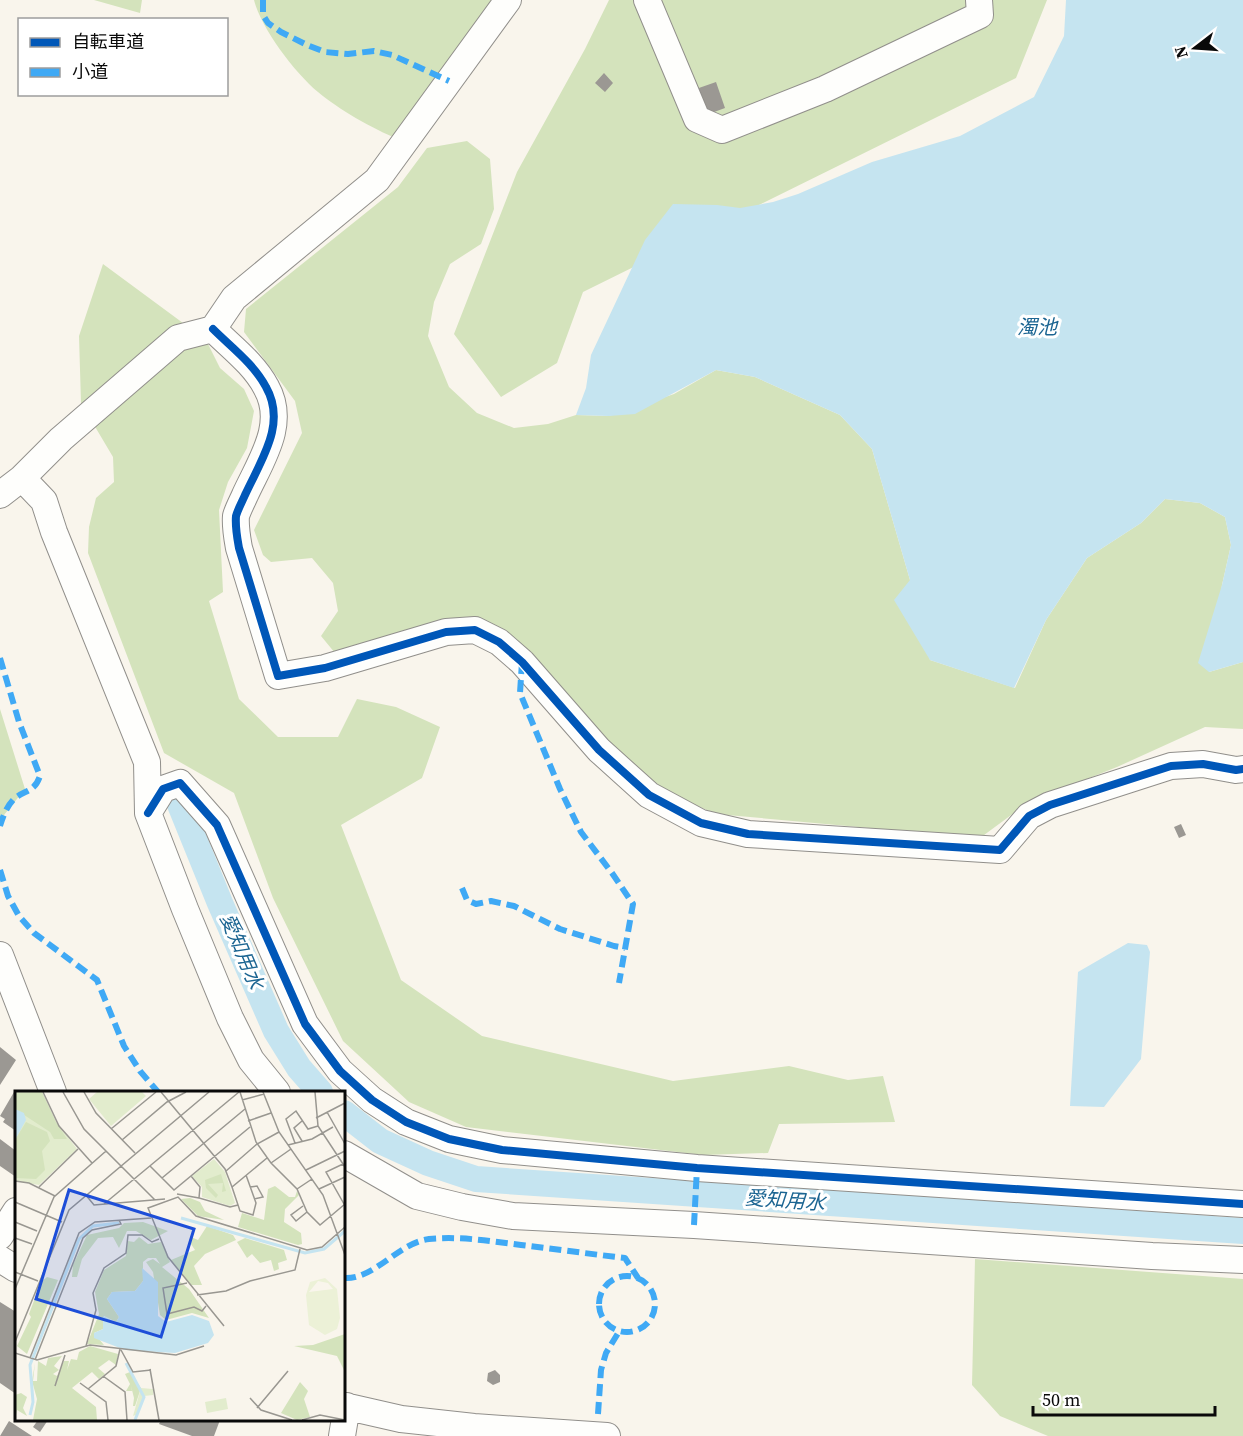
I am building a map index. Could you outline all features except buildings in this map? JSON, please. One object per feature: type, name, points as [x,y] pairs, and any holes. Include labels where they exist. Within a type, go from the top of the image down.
[{"type":"street","points":[[0,495],[22,478],[60,439],[178,338],[213,329],[234,298],[377,180],[508,0]]},
{"type":"street","points":[[647,0],[697,119],[722,130],[825,89],[980,15],[979,0]]},
{"type":"street","points":[[213,329],[252,367],[266,386],[273,404],[275,421],[271,440],[237,513],[235,527],[239,548],[278,676],[325,668],[446,632],[475,630],[499,642],[522,662],[599,750],[649,795],[701,823],[748,834],[1000,850],[1029,816],[1050,805],[1118,782],[1171,766],[1203,764],[1236,771],[1243,769]]},
{"type":"street","points":[[22,478],[44,501],[54,532],[147,762],[148,813],[230,1018],[251,1060],[277,1091]]},
{"type":"street","points":[[148,813],[163,789],[180,783],[217,825],[305,1024],[340,1071],[372,1100],[406,1122],[449,1139],[502,1150],[697,1168],[1243,1204]]},
{"type":"street","points":[[0,955],[53,1091]]},
{"type":"street","points":[[0,1010],[26,1023]]},
{"type":"street","points":[[345,1155],[417,1196],[513,1216],[694,1225],[1152,1257],[1243,1260]]},
{"type":"street","points":[[0,1236],[15,1213]]},
{"type":"street","points":[[0,1258],[15,1268]]},
{"type":"street","points":[[345,1406],[401,1419],[495,1429],[608,1436]]},
{"type":"street","points":[[342,1436],[344,1421]]},
{"type":"green space","points":[[94,0],[142,0],[140,13]]},
{"type":"green space","points":[[254,0],[502,0],[398,139],[346,112],[309,84],[289,62],[271,36]]},
{"type":"green space","points":[[609,0],[1047,0],[1016,78],[583,292],[557,363],[501,397],[454,334],[517,172],[585,49]]},
{"type":"green space","points":[[467,141],[490,159],[494,209],[481,244],[450,264],[434,302],[428,336],[449,387],[477,413],[514,428],[548,424],[576,415],[609,416],[674,394],[716,370],[755,377],[840,415],[872,449],[910,580],[930,660],[1015,688],[1046,620],[1087,558],[1141,523],[1165,499],[1200,503],[1225,517],[1231,545],[1222,585],[1209,672],[1243,662],[1243,729],[1205,727],[1117,767],[1029,802],[980,838],[716,814],[663,791],[623,759],[517,643],[499,627],[459,620],[335,653],[321,636],[338,611],[333,583],[312,558],[271,562],[263,555],[254,530],[302,433],[295,401],[244,332],[246,309],[398,187],[427,148]]},
{"type":"green space","points":[[103,264],[206,340],[220,368],[244,389],[254,411],[247,448],[228,482],[219,510],[223,592],[209,601],[239,699],[278,737],[338,737],[357,699],[396,707],[440,727],[422,778],[341,825],[401,980],[482,1036],[673,1081],[789,1066],[848,1080],[883,1076],[895,1122],[779,1124],[768,1153],[703,1155],[466,1127],[409,1102],[343,1041],[273,898],[234,793],[164,753],[88,553],[89,527],[96,498],[114,482],[113,457],[81,403],[79,336]]},
{"type":"green space","points":[[0,709],[25,789],[0,820]]},
{"type":"green space","points":[[975,1259],[1243,1279],[1243,1436],[1048,1436],[1000,1416],[972,1385]]},
{"type":"water","name":"濁池","points":[[1066,0],[1243,0],[1243,662],[1209,672],[1198,663],[1222,585],[1231,545],[1225,517],[1200,503],[1165,499],[1141,523],[1087,558],[1046,620],[1014,688],[930,660],[894,600],[910,580],[872,449],[840,415],[755,377],[716,370],[635,414],[576,415],[586,388],[591,355],[645,240],[673,204],[740,208],[773,202],[798,194],[872,162],[960,136],[1034,97],[1064,36]]},
{"type":"water","points":[[1128,943],[1147,945],[1150,952],[1141,1059],[1104,1107],[1070,1106],[1078,972]]},
{"type":"waterway","name":"愛知用水","points":[[179,802],[276,1031],[299,1068],[319,1091]]},
{"type":"waterway","name":"愛知用水","points":[[345,1114],[380,1141],[428,1163],[476,1179],[1243,1231]]},
{"type":"marked path","points":[[263,0],[263,15],[268,23],[307,45],[325,52],[348,54],[374,51],[392,55],[449,81]]},
{"type":"marked path","points":[[0,658],[19,722],[40,776],[32,788],[12,802],[0,826]]},
{"type":"marked path","points":[[522,662],[520,693],[560,789],[581,832],[633,904],[619,983]]},
{"type":"marked path","points":[[0,870],[8,896],[19,916],[34,933],[97,980],[124,1046],[140,1071],[157,1091]]},
{"type":"marked path","points":[[462,888],[467,900],[476,904],[491,901],[514,906],[560,929],[625,948]]},
{"type":"marked path","points":[[694,1225],[697,1168]]},
{"type":"marked path","points":[[345,1278],[366,1273],[418,1242],[452,1238],[625,1258],[638,1278]]},
{"type":"marked path","points":[[627,1276],[638,1278],[647,1284],[653,1293],[655,1304],[653,1315],[647,1324],[638,1330],[627,1332],[616,1330],[607,1324],[601,1315],[599,1304],[601,1293],[607,1284],[616,1278],[627,1276]]},
{"type":"marked path","points":[[598,1414],[601,1370],[606,1353],[620,1330]]},
{"type":"cycle path","points":[[213,329],[255,371],[272,401],[274,415],[269,442],[238,511],[236,524],[239,548],[278,676],[325,668],[446,632],[475,630],[499,642],[522,662],[599,750],[649,795],[701,823],[748,834],[1000,850],[1029,816],[1050,805],[1171,766],[1203,764],[1236,770],[1243,769]]},
{"type":"cycle path","points":[[148,813],[163,789],[180,783],[217,825],[305,1024],[340,1071],[372,1100],[406,1122],[449,1139],[502,1150],[697,1168],[1243,1204]]}]
